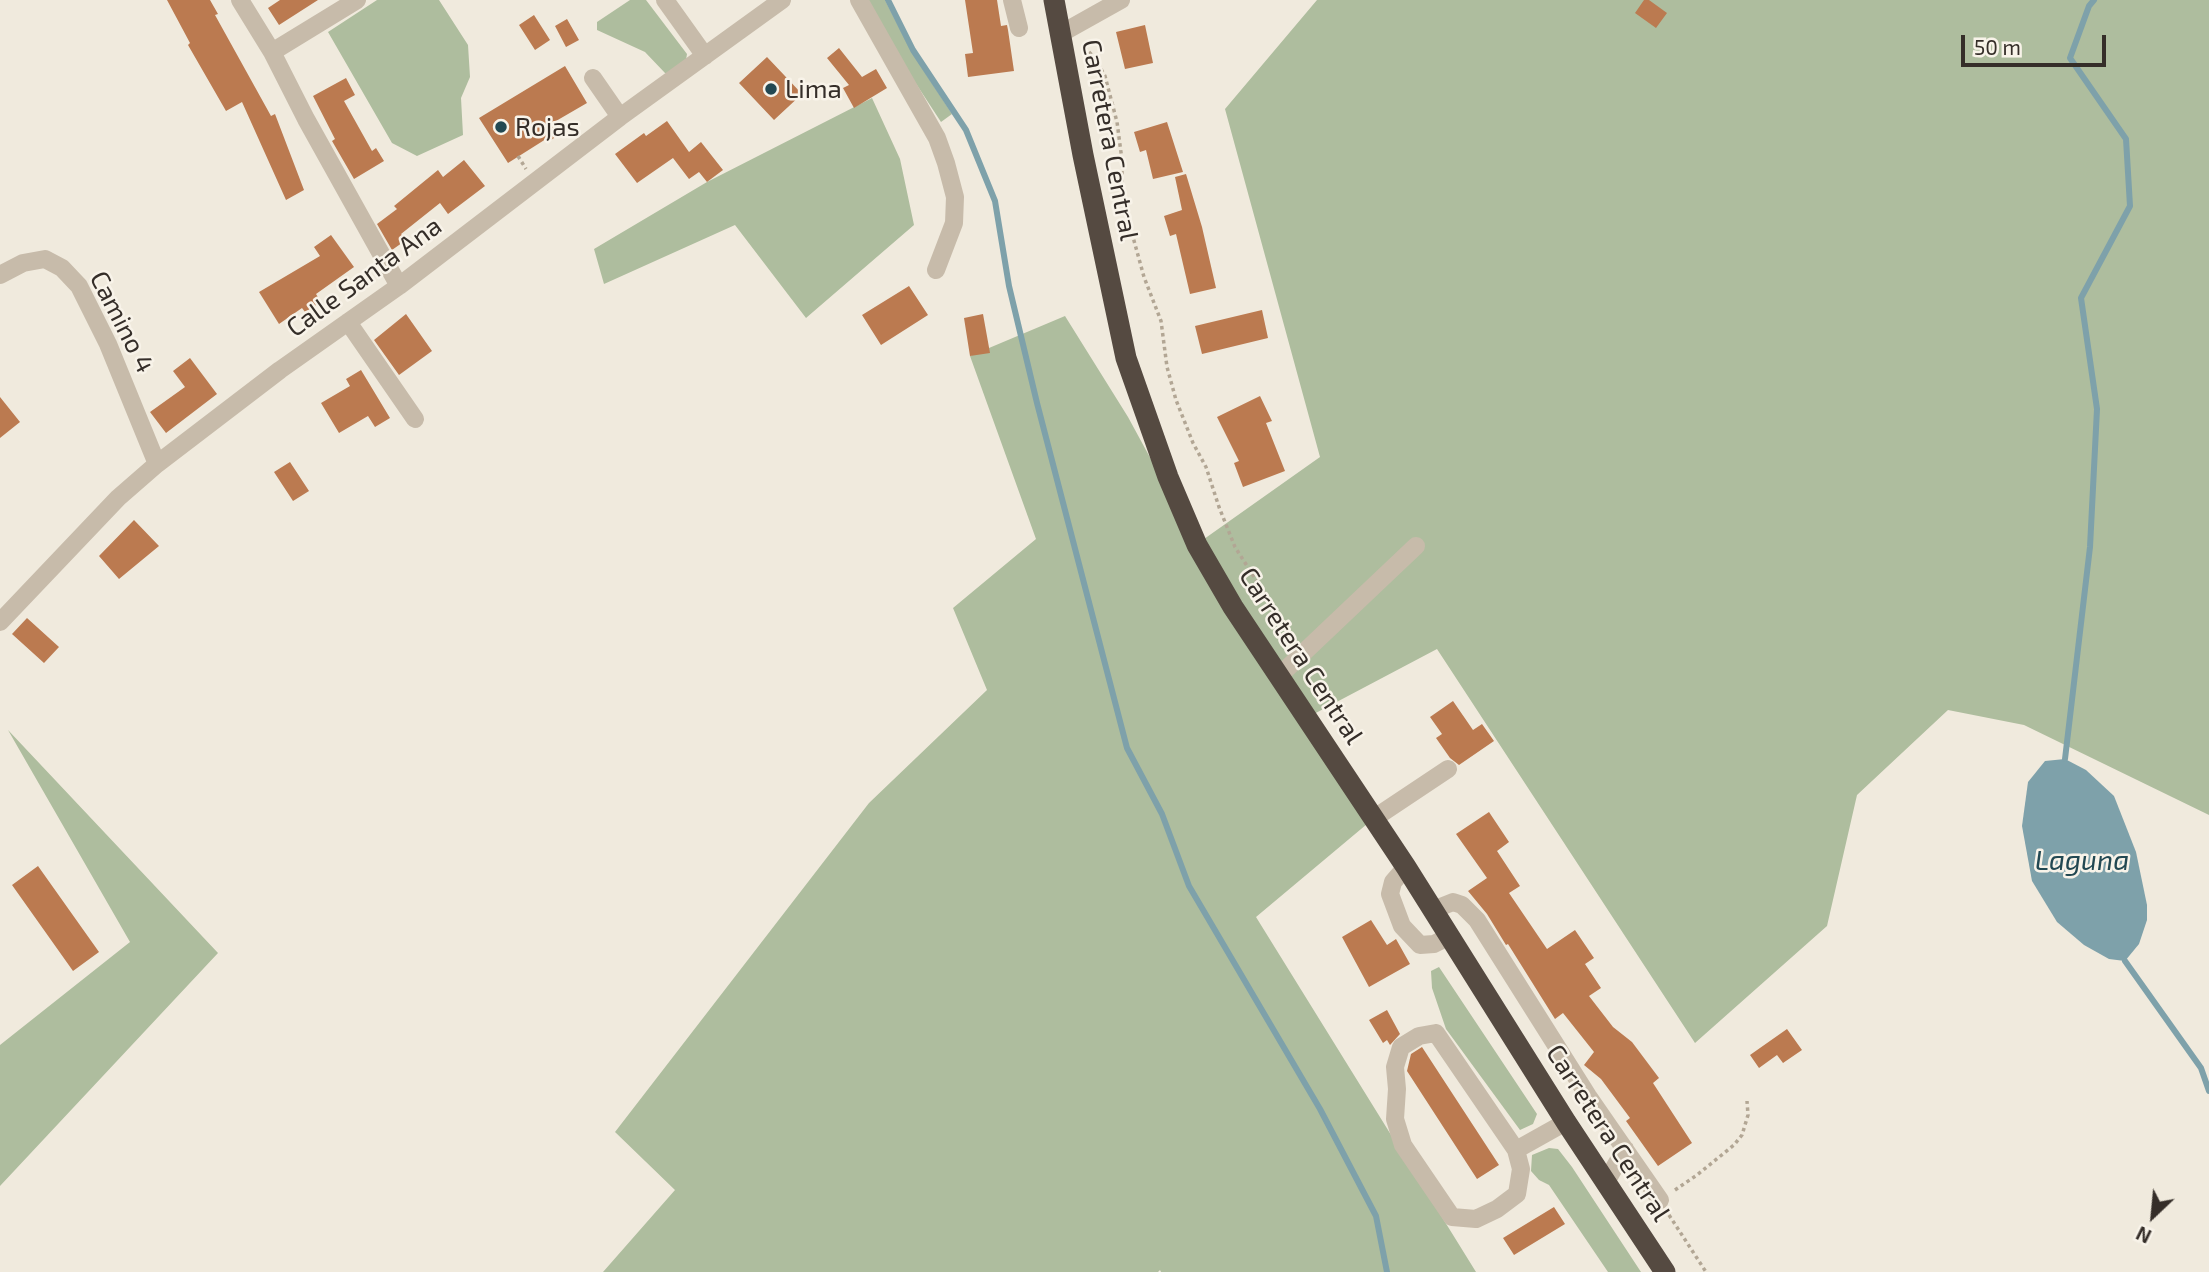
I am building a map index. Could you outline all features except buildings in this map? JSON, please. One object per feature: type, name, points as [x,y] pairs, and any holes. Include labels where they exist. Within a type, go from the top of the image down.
[{"type":"highway","name":"Carretera Central","points":[[1054,0],[1083,155],[1126,358],[1168,477],[1197,545],[1233,607],[1406,867],[1566,1122],[1665,1272]]},
{"type":"street","points":[[240,0],[272,52],[399,286]]},
{"type":"street","points":[[272,52],[357,0]]},
{"type":"street","points":[[665,0],[705,56]]},
{"type":"street","name":"Calle Santa Ana","points":[[0,622],[118,498],[157,464],[280,370],[399,286],[620,117],[782,0]]},
{"type":"street","points":[[859,0],[937,138],[946,163],[955,197],[954,223],[936,270]]},
{"type":"street","points":[[1012,0],[1019,28]]},
{"type":"street","points":[[1062,33],[1121,0]]},
{"type":"street","points":[[593,78],[620,117]]},
{"type":"street","name":"Camino 4","points":[[0,275],[23,263],[44,260],[62,268],[79,286],[108,344],[157,464]]},
{"type":"street","points":[[348,322],[415,419]]},
{"type":"street","points":[[1280,675],[1416,546]]},
{"type":"street","points":[[1373,819],[1448,769]]},
{"type":"street","points":[[1406,867],[1393,882],[1390,894],[1402,926],[1420,945],[1434,944],[1450,936]]},
{"type":"street","points":[[1433,910],[1453,902],[1462,905],[1477,920],[1660,1200]]},
{"type":"street","points":[[1436,1033],[1516,1150],[1521,1169],[1517,1194],[1497,1209],[1476,1219],[1452,1217],[1403,1145],[1395,1119],[1395,1067],[1401,1047],[1419,1036],[1436,1033]]},
{"type":"street","points":[[1516,1150],[1566,1122]]},
{"type":"street","points":[[1606,1182],[1625,1149]]},
{"type":"path","points":[[1062,33],[1079,42],[1094,57],[1105,76],[1117,122],[1122,160],[1122,190],[1144,277],[1161,321],[1167,367],[1176,400],[1206,467],[1235,547],[1289,632],[1293,645]]},
{"type":"path","points":[[1706,1272],[1660,1200],[1734,1145],[1742,1135],[1748,1115],[1746,1101]]},
{"type":"green space","points":[[377,0],[439,0],[468,45],[470,77],[461,98],[463,135],[417,156],[392,143],[328,32]]},
{"type":"green space","points":[[630,0],[646,0],[687,54],[686,60],[670,74],[665,73],[645,52],[597,30],[597,22]]},
{"type":"green space","points":[[867,0],[885,0],[911,51],[952,114],[941,122],[909,73]]},
{"type":"green space","points":[[1317,0],[2209,0],[2209,815],[2024,725],[1948,710],[1857,795],[1827,926],[1695,1043],[1437,649],[1312,715],[1373,819],[1256,917],[1476,1272],[603,1272],[675,1190],[615,1132],[869,803],[987,690],[953,608],[1036,539],[970,356],[1065,316],[1128,417],[1197,544],[1320,457],[1225,109]]},
{"type":"green space","points":[[872,98],[900,159],[914,225],[806,318],[735,225],[604,284],[594,249],[707,182]]},
{"type":"green space","points":[[8,730],[218,953],[0,1186],[0,1045],[130,942]]},
{"type":"green space","points":[[1439,967],[1537,1114],[1533,1124],[1520,1130],[1446,1029],[1432,988],[1431,971]]},
{"type":"green space","points":[[1549,1148],[1558,1149],[1572,1167],[1641,1272],[1608,1272],[1549,1185],[1539,1180],[1531,1171],[1532,1155]]},
{"type":"water","name":"Laguna","points":[[2065,759],[2086,770],[2114,796],[2136,852],[2147,905],[2147,920],[2139,944],[2125,961],[2109,959],[2084,945],[2057,922],[2032,881],[2022,826],[2028,782],[2045,761]]},
{"type":"waterway","points":[[888,0],[913,50],[966,130],[995,201],[1009,286],[1037,403],[1127,748],[1162,814],[1189,886],[1320,1109],[1376,1216],[1387,1272]]},
{"type":"waterway","points":[[2065,759],[2090,547],[2097,409],[2081,298],[2130,206],[2126,139],[2070,58],[2089,6],[2094,0]]},
{"type":"waterway","points":[[2125,961],[2201,1068],[2209,1091]]},
{"type":"place","name":"Lima","points":[[771,89]]},
{"type":"place","name":"Rojas","points":[[501,127]]}]
